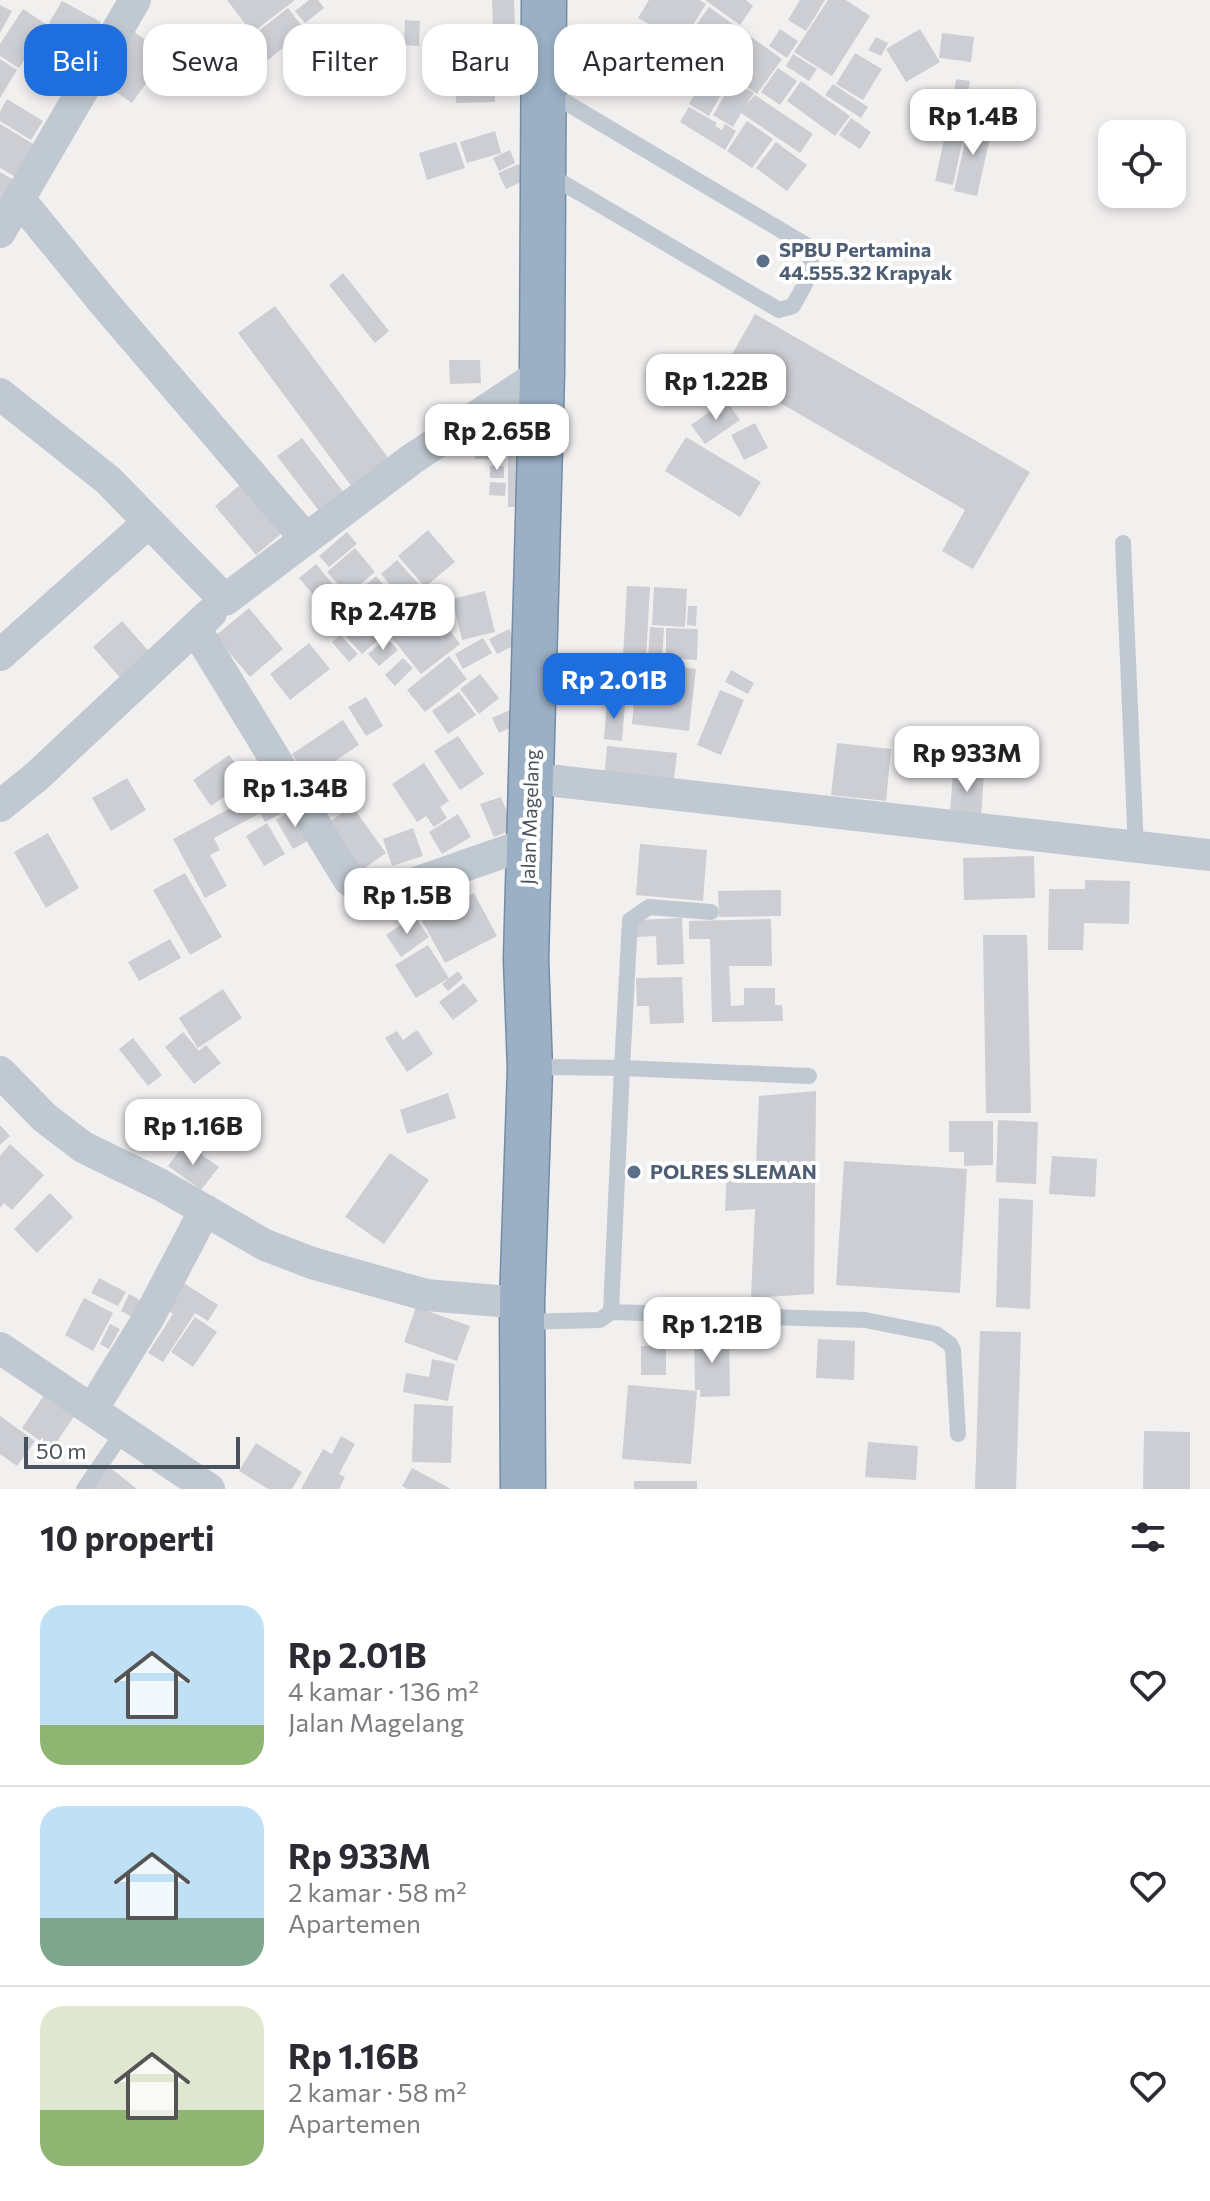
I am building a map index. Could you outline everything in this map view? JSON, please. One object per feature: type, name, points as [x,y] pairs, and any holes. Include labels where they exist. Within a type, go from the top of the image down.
[{"type":"highway","name":"Jalan Magelang","points":[[544,0],[554,59]]},
{"type":"highway","name":"Jalan Magelang","points":[[564,24],[567,0]]},
{"type":"highway","name":"Jalan Magelang","points":[[540,1068],[526,959],[542,373],[557,96]]},
{"type":"highway","name":"Jalan Magelang","points":[[523,1489],[540,1068],[556,781],[563,183],[559,96]]},
{"type":"highway","name":"Jalan Magelang","points":[[531,1316],[553,1489]]},
{"type":"street","points":[[0,232],[135,0]]},
{"type":"street","points":[[19,199],[306,539]]},
{"type":"street","points":[[0,806],[36,777],[225,600],[412,459],[542,373]]},
{"type":"street","points":[[0,394],[108,480],[225,600]]},
{"type":"street","points":[[0,655],[149,522]]},
{"type":"street","points":[[195,628],[349,880],[366,891],[386,893],[408,888],[530,843]]},
{"type":"street","points":[[556,781],[1210,855]]},
{"type":"street","points":[[0,1072],[45,1118],[83,1147],[265,1245],[366,1280],[531,1316]]},
{"type":"street","points":[[92,1410],[149,1317],[205,1210]]},
{"type":"street","points":[[2,1353],[209,1489]]},
{"type":"lane","points":[[563,183],[779,310],[793,306],[812,270],[813,257],[806,245],[579,96]]},
{"type":"lane","points":[[1123,543],[1136,849]]},
{"type":"lane","points":[[611,1312],[630,920],[649,907],[711,912]]},
{"type":"lane","points":[[540,1068],[622,1068],[809,1076]]},
{"type":"lane","points":[[531,1316],[600,1320],[611,1312],[865,1320],[936,1334],[953,1350],[958,1434]]},
{"type":"lane","points":[[84,1489],[123,1432]]},
{"type":"building","points":[[227,0],[295,0],[264,24],[245,24]]},
{"type":"building","points":[[309,0],[318,0],[324,8],[305,23],[295,11]]},
{"type":"building","points":[[492,0],[514,0],[515,24],[493,24]]},
{"type":"building","points":[[649,0],[699,0],[706,4],[694,24],[649,24],[638,18]]},
{"type":"building","points":[[705,0],[746,0],[753,6],[739,24]]},
{"type":"building","points":[[800,0],[825,0],[806,31],[788,20]]},
{"type":"building","points":[[828,0],[846,0],[870,16],[832,76],[794,52]]},
{"type":"building","points":[[62,1],[101,22],[100,24],[49,23]]},
{"type":"building","points":[[0,5],[12,11],[0,33]]},
{"type":"building","points":[[709,7],[733,24],[697,24]]},
{"type":"building","points":[[288,8],[300,24],[283,24],[283,48],[268,60],[267,59],[267,25]]},
{"type":"building","points":[[23,9],[46,24],[24,24],[24,60],[19,68],[0,56],[0,44]]},
{"type":"building","points":[[405,20],[420,21],[419,46],[406,45]]},
{"type":"building","points":[[780,29],[798,41],[787,58],[769,46]]},
{"type":"building","points":[[920,29],[940,62],[906,82],[886,49]]},
{"type":"building","points":[[133,31],[143,38],[143,87],[132,103],[122,96],[127,96],[127,40]]},
{"type":"building","points":[[942,33],[974,37],[971,62],[939,58]]},
{"type":"building","points":[[876,37],[888,43],[881,56],[868,50]]},
{"type":"building","points":[[753,38],[782,59],[757,94],[753,91]]},
{"type":"building","points":[[855,53],[882,69],[863,100],[836,84]]},
{"type":"building","points":[[793,54],[817,69],[809,81],[786,66]]},
{"type":"building","points":[[0,59],[17,70],[0,98]]},
{"type":"building","points":[[778,68],[797,81],[780,105],[761,92]]},
{"type":"building","points":[[956,79],[970,81],[965,110],[952,108]]},
{"type":"building","points":[[801,81],[850,116],[835,136],[787,101]]},
{"type":"building","points":[[833,84],[868,107],[861,118],[825,95]]},
{"type":"building","points":[[755,95],[813,134],[800,153],[741,113],[733,127],[713,115],[724,96],[752,96],[746,105]]},
{"type":"building","points":[[456,96],[495,96],[495,102],[456,103]]},
{"type":"building","points":[[693,96],[720,96],[709,116],[689,104]]},
{"type":"building","points":[[7,99],[43,121],[31,140],[0,121],[0,112]]},
{"type":"building","points":[[689,107],[717,123],[715,126],[722,130],[725,124],[736,131],[725,150],[680,122]]},
{"type":"building","points":[[950,112],[968,116],[953,185],[935,181]]},
{"type":"building","points":[[851,118],[871,132],[860,149],[839,135]]},
{"type":"building","points":[[970,118],[993,124],[977,196],[954,191]]},
{"type":"building","points":[[747,121],[773,139],[752,168],[727,151]]},
{"type":"building","points":[[0,124],[40,148],[21,180],[0,168]]},
{"type":"building","points":[[495,131],[501,153],[467,163],[460,142]]},
{"type":"building","points":[[456,142],[465,168],[427,180],[419,153]]},
{"type":"building","points":[[776,142],[807,165],[787,191],[756,168]]},
{"type":"building","points":[[510,150],[515,163],[499,171],[493,158]]},
{"type":"building","points":[[519,164],[526,180],[506,189],[498,173]]},
{"type":"building","points":[[0,172],[21,184],[0,207]]},
{"type":"building","points":[[343,273],[389,331],[375,343],[329,285]]},
{"type":"building","points":[[275,306],[392,463],[355,491],[238,333]]},
{"type":"building","points":[[755,314],[1030,472],[973,569],[942,551],[965,510],[723,370]]},
{"type":"building","points":[[449,360],[480,360],[481,383],[450,384]]},
{"type":"building","points":[[726,400],[740,420],[705,444],[691,425]]},
{"type":"building","points":[[508,415],[532,416],[533,507],[508,507]]},
{"type":"building","points":[[755,423],[768,448],[744,460],[731,435]]},
{"type":"building","points":[[474,430],[505,430],[505,459],[475,459]]},
{"type":"building","points":[[686,437],[761,482],[740,517],[665,471]]},
{"type":"building","points":[[302,438],[344,493],[319,511],[277,456]]},
{"type":"building","points":[[490,466],[504,466],[504,478],[490,478]]},
{"type":"building","points":[[247,479],[289,527],[256,555],[215,506]]},
{"type":"building","points":[[490,482],[506,483],[505,496],[489,495]]},
{"type":"building","points":[[428,530],[455,562],[425,587],[398,556]]},
{"type":"building","points":[[347,532],[357,544],[329,567],[319,556]]},
{"type":"building","points":[[355,548],[375,572],[347,595],[327,572]]},
{"type":"building","points":[[397,560],[434,601],[417,616],[381,574]]},
{"type":"building","points":[[316,564],[349,603],[332,617],[299,578]]},
{"type":"building","points":[[376,576],[411,616],[392,632],[358,592]]},
{"type":"building","points":[[627,586],[650,587],[646,659],[623,657]]},
{"type":"building","points":[[654,587],[687,589],[685,627],[652,625]]},
{"type":"building","points":[[485,591],[495,632],[462,640],[452,599]]},
{"type":"building","points":[[360,600],[388,631],[362,654],[334,623]]},
{"type":"building","points":[[688,606],[697,606],[696,626],[687,625]]},
{"type":"building","points":[[432,607],[460,644],[421,674],[392,638]]},
{"type":"building","points":[[249,608],[283,649],[250,677],[215,636]]},
{"type":"building","points":[[122,621],[153,656],[124,682],[93,647]]},
{"type":"building","points":[[650,627],[664,628],[662,658],[648,657]]},
{"type":"building","points":[[666,628],[698,629],[697,660],[666,658]]},
{"type":"building","points":[[509,629],[517,644],[497,654],[489,639]]},
{"type":"building","points":[[340,635],[358,654],[349,662],[332,642]]},
{"type":"building","points":[[387,638],[398,650],[379,666],[368,654]]},
{"type":"building","points":[[483,638],[492,653],[463,669],[455,654]]},
{"type":"building","points":[[309,643],[330,669],[290,700],[270,674]]},
{"type":"building","points":[[449,656],[467,679],[425,712],[407,690]]},
{"type":"building","points":[[403,658],[413,668],[395,686],[385,675]]},
{"type":"building","points":[[638,662],[696,669],[689,731],[632,724]]},
{"type":"building","points":[[731,670],[754,683],[748,694],[725,682]]},
{"type":"building","points":[[480,674],[499,698],[479,714],[460,689]]},
{"type":"building","points":[[720,690],[744,700],[721,755],[697,745]]},
{"type":"building","points":[[459,692],[476,715],[448,734],[432,711]]},
{"type":"building","points":[[366,697],[383,726],[366,736],[348,707]]},
{"type":"building","points":[[607,701],[625,703],[622,741],[604,739]]},
{"type":"building","points":[[517,707],[524,722],[499,733],[492,718]]},
{"type":"building","points":[[343,720],[359,745],[335,761],[355,791],[319,814],[299,784],[308,779],[292,754]]},
{"type":"building","points":[[458,736],[484,774],[460,790],[434,751]]},
{"type":"building","points":[[837,743],[891,749],[886,801],[831,795]]},
{"type":"building","points":[[607,746],[677,753],[673,787],[604,780]]},
{"type":"building","points":[[229,755],[248,780],[211,806],[193,780]]},
{"type":"building","points":[[424,763],[449,801],[440,807],[447,818],[434,827],[426,816],[417,822],[392,784]]},
{"type":"building","points":[[953,772],[984,774],[981,816],[950,813]]},
{"type":"building","points":[[127,778],[146,810],[111,831],[92,798]]},
{"type":"building","points":[[277,783],[291,808],[265,822],[260,813],[214,838],[220,850],[210,855],[227,886],[205,898],[173,839]]},
{"type":"building","points":[[501,797],[514,829],[494,837],[480,804]]},
{"type":"building","points":[[352,806],[386,853],[359,872],[325,825]]},
{"type":"building","points":[[296,808],[313,838],[293,849],[276,820]]},
{"type":"building","points":[[458,814],[471,837],[442,854],[429,832]]},
{"type":"building","points":[[267,823],[285,854],[264,866],[246,836]]},
{"type":"building","points":[[413,828],[423,856],[392,866],[383,839]]},
{"type":"building","points":[[48,833],[79,888],[46,908],[14,852]]},
{"type":"building","points":[[640,844],[707,850],[703,901],[636,895]]},
{"type":"building","points":[[1034,856],[1035,898],[964,900],[963,858]]},
{"type":"building","points":[[185,873],[222,937],[190,955],[153,890]]},
{"type":"building","points":[[1085,880],[1130,881],[1129,924],[1084,923],[1083,950],[1048,950],[1049,889],[1085,889]]},
{"type":"building","points":[[781,890],[781,916],[719,917],[718,891]]},
{"type":"building","points":[[474,893],[497,936],[445,963],[422,921]]},
{"type":"building","points":[[414,916],[429,937],[401,957],[386,935]]},
{"type":"building","points":[[682,918],[684,964],[657,965],[656,936],[637,937],[637,920]]},
{"type":"building","points":[[771,919],[772,966],[729,966],[731,1006],[744,1005],[744,988],[775,988],[775,1005],[782,1005],[783,1021],[712,1022],[710,939],[689,939],[689,921]]},
{"type":"building","points":[[983,935],[1027,935],[1031,1113],[986,1113]]},
{"type":"building","points":[[170,939],[181,958],[139,981],[128,962]]},
{"type":"building","points":[[428,945],[449,978],[416,998],[395,965]]},
{"type":"building","points":[[458,971],[463,978],[448,991],[442,984]]},
{"type":"building","points":[[682,977],[684,1023],[650,1024],[649,1006],[637,1006],[636,978]]},
{"type":"building","points":[[464,983],[478,1001],[453,1020],[439,1002]]},
{"type":"building","points":[[223,989],[242,1018],[198,1048],[179,1018]]},
{"type":"building","points":[[417,1030],[433,1054],[407,1072],[385,1038],[397,1031],[403,1040]]},
{"type":"building","points":[[183,1032],[199,1051],[206,1045],[221,1063],[194,1084],[165,1047]]},
{"type":"building","points":[[133,1038],[162,1075],[148,1086],[119,1049]]},
{"type":"building","points":[[816,1091],[814,1294],[751,1298],[755,1209],[725,1211],[727,1168],[756,1164],[759,1096]]},
{"type":"building","points":[[448,1093],[456,1118],[407,1134],[400,1110]]},
{"type":"building","points":[[998,1120],[1038,1122],[1036,1184],[996,1182]]},
{"type":"building","points":[[949,1121],[993,1121],[993,1165],[964,1166],[964,1152],[949,1152]]},
{"type":"building","points":[[0,1125],[10,1136],[0,1145]]},
{"type":"building","points":[[185,1143],[219,1167],[201,1190],[168,1166]]},
{"type":"building","points":[[10,1144],[44,1175],[12,1210],[4,1203],[0,1208],[0,1156]]},
{"type":"building","points":[[390,1153],[429,1180],[384,1244],[345,1217]]},
{"type":"building","points":[[1052,1156],[1097,1159],[1095,1197],[1049,1194]]},
{"type":"building","points":[[844,1161],[967,1169],[960,1293],[836,1285]]},
{"type":"building","points":[[50,1193],[73,1217],[37,1253],[14,1229]]},
{"type":"building","points":[[999,1198],[1033,1200],[1030,1309],[996,1307]]},
{"type":"building","points":[[99,1278],[126,1292],[118,1306],[91,1293]]},
{"type":"building","points":[[182,1282],[218,1305],[208,1321],[195,1313],[163,1362],[148,1353],[173,1314],[165,1309]]},
{"type":"building","points":[[129,1294],[146,1303],[137,1320],[121,1311]]},
{"type":"building","points":[[84,1298],[113,1313],[93,1351],[65,1335]]},
{"type":"building","points":[[416,1307],[470,1326],[457,1361],[404,1342]]},
{"type":"building","points":[[195,1317],[217,1332],[193,1367],[171,1352]]},
{"type":"building","points":[[110,1324],[120,1329],[109,1349],[100,1344]]},
{"type":"building","points":[[980,1331],[1021,1332],[1016,1489],[975,1489]]},
{"type":"building","points":[[694,1335],[729,1335],[730,1396],[700,1397],[700,1390],[695,1390]]},
{"type":"building","points":[[818,1339],[855,1341],[854,1380],[816,1378]]},
{"type":"building","points":[[641,1346],[666,1346],[666,1375],[641,1375]]},
{"type":"building","points":[[432,1359],[455,1364],[448,1401],[403,1392],[406,1373],[429,1377]]},
{"type":"building","points":[[628,1385],[697,1391],[691,1464],[622,1459]]},
{"type":"building","points":[[47,1391],[77,1412],[52,1449],[22,1428]]},
{"type":"building","points":[[414,1404],[453,1406],[451,1463],[412,1462]]},
{"type":"building","points":[[0,1416],[35,1441],[17,1466],[0,1454]]},
{"type":"building","points":[[1144,1431],[1190,1432],[1190,1489],[1143,1489]]},
{"type":"building","points":[[341,1436],[355,1444],[339,1474],[345,1477],[339,1489],[301,1489],[323,1449],[332,1454]]},
{"type":"building","points":[[868,1442],[918,1446],[916,1480],[865,1477]]},
{"type":"building","points":[[256,1443],[302,1472],[292,1489],[268,1489],[239,1471]]},
{"type":"building","points":[[108,1466],[137,1489],[89,1489]]},
{"type":"building","points":[[412,1468],[451,1489],[407,1489],[402,1486]]},
{"type":"building","points":[[634,1481],[697,1481],[697,1489],[634,1489]]},
{"type":"place","name":"SPBU Pertamina 44.555.32 Krapyak","points":[[763,261]]},
{"type":"place","name":"POLRES SLEMAN","points":[[634,1172]]}]
